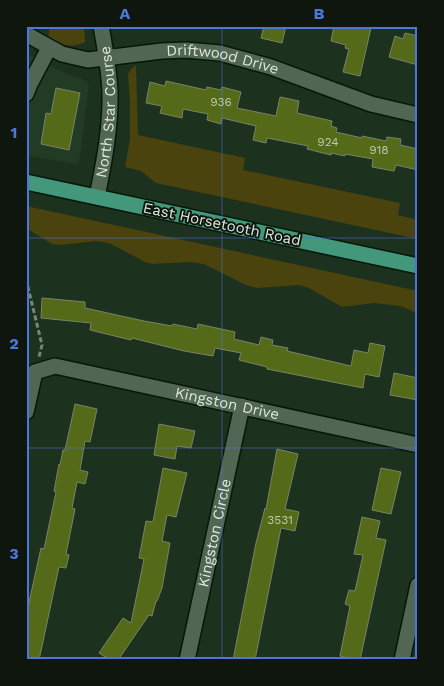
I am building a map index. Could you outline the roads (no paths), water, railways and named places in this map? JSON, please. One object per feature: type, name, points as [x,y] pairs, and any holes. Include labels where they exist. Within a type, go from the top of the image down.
[{"type":"main road","name":"East Horsetooth Road","points":[[26,182],[418,266]]},
{"type":"street","name":"North Star Course","points":[[97,197],[106,155],[110,123],[107,58],[101,26]]},
{"type":"street","name":"Driftwood Drive","points":[[26,34],[49,48],[74,58],[88,60],[162,51],[186,50],[220,53],[271,68],[371,104],[418,115]]},
{"type":"street","points":[[26,94],[49,48]]},
{"type":"street","name":"Kingston Drive","points":[[26,412],[35,372],[55,366],[418,445]]},
{"type":"street","name":"Kingston Circle","points":[[187,660],[242,406]]},
{"type":"street","points":[[402,660],[418,585]]}]
